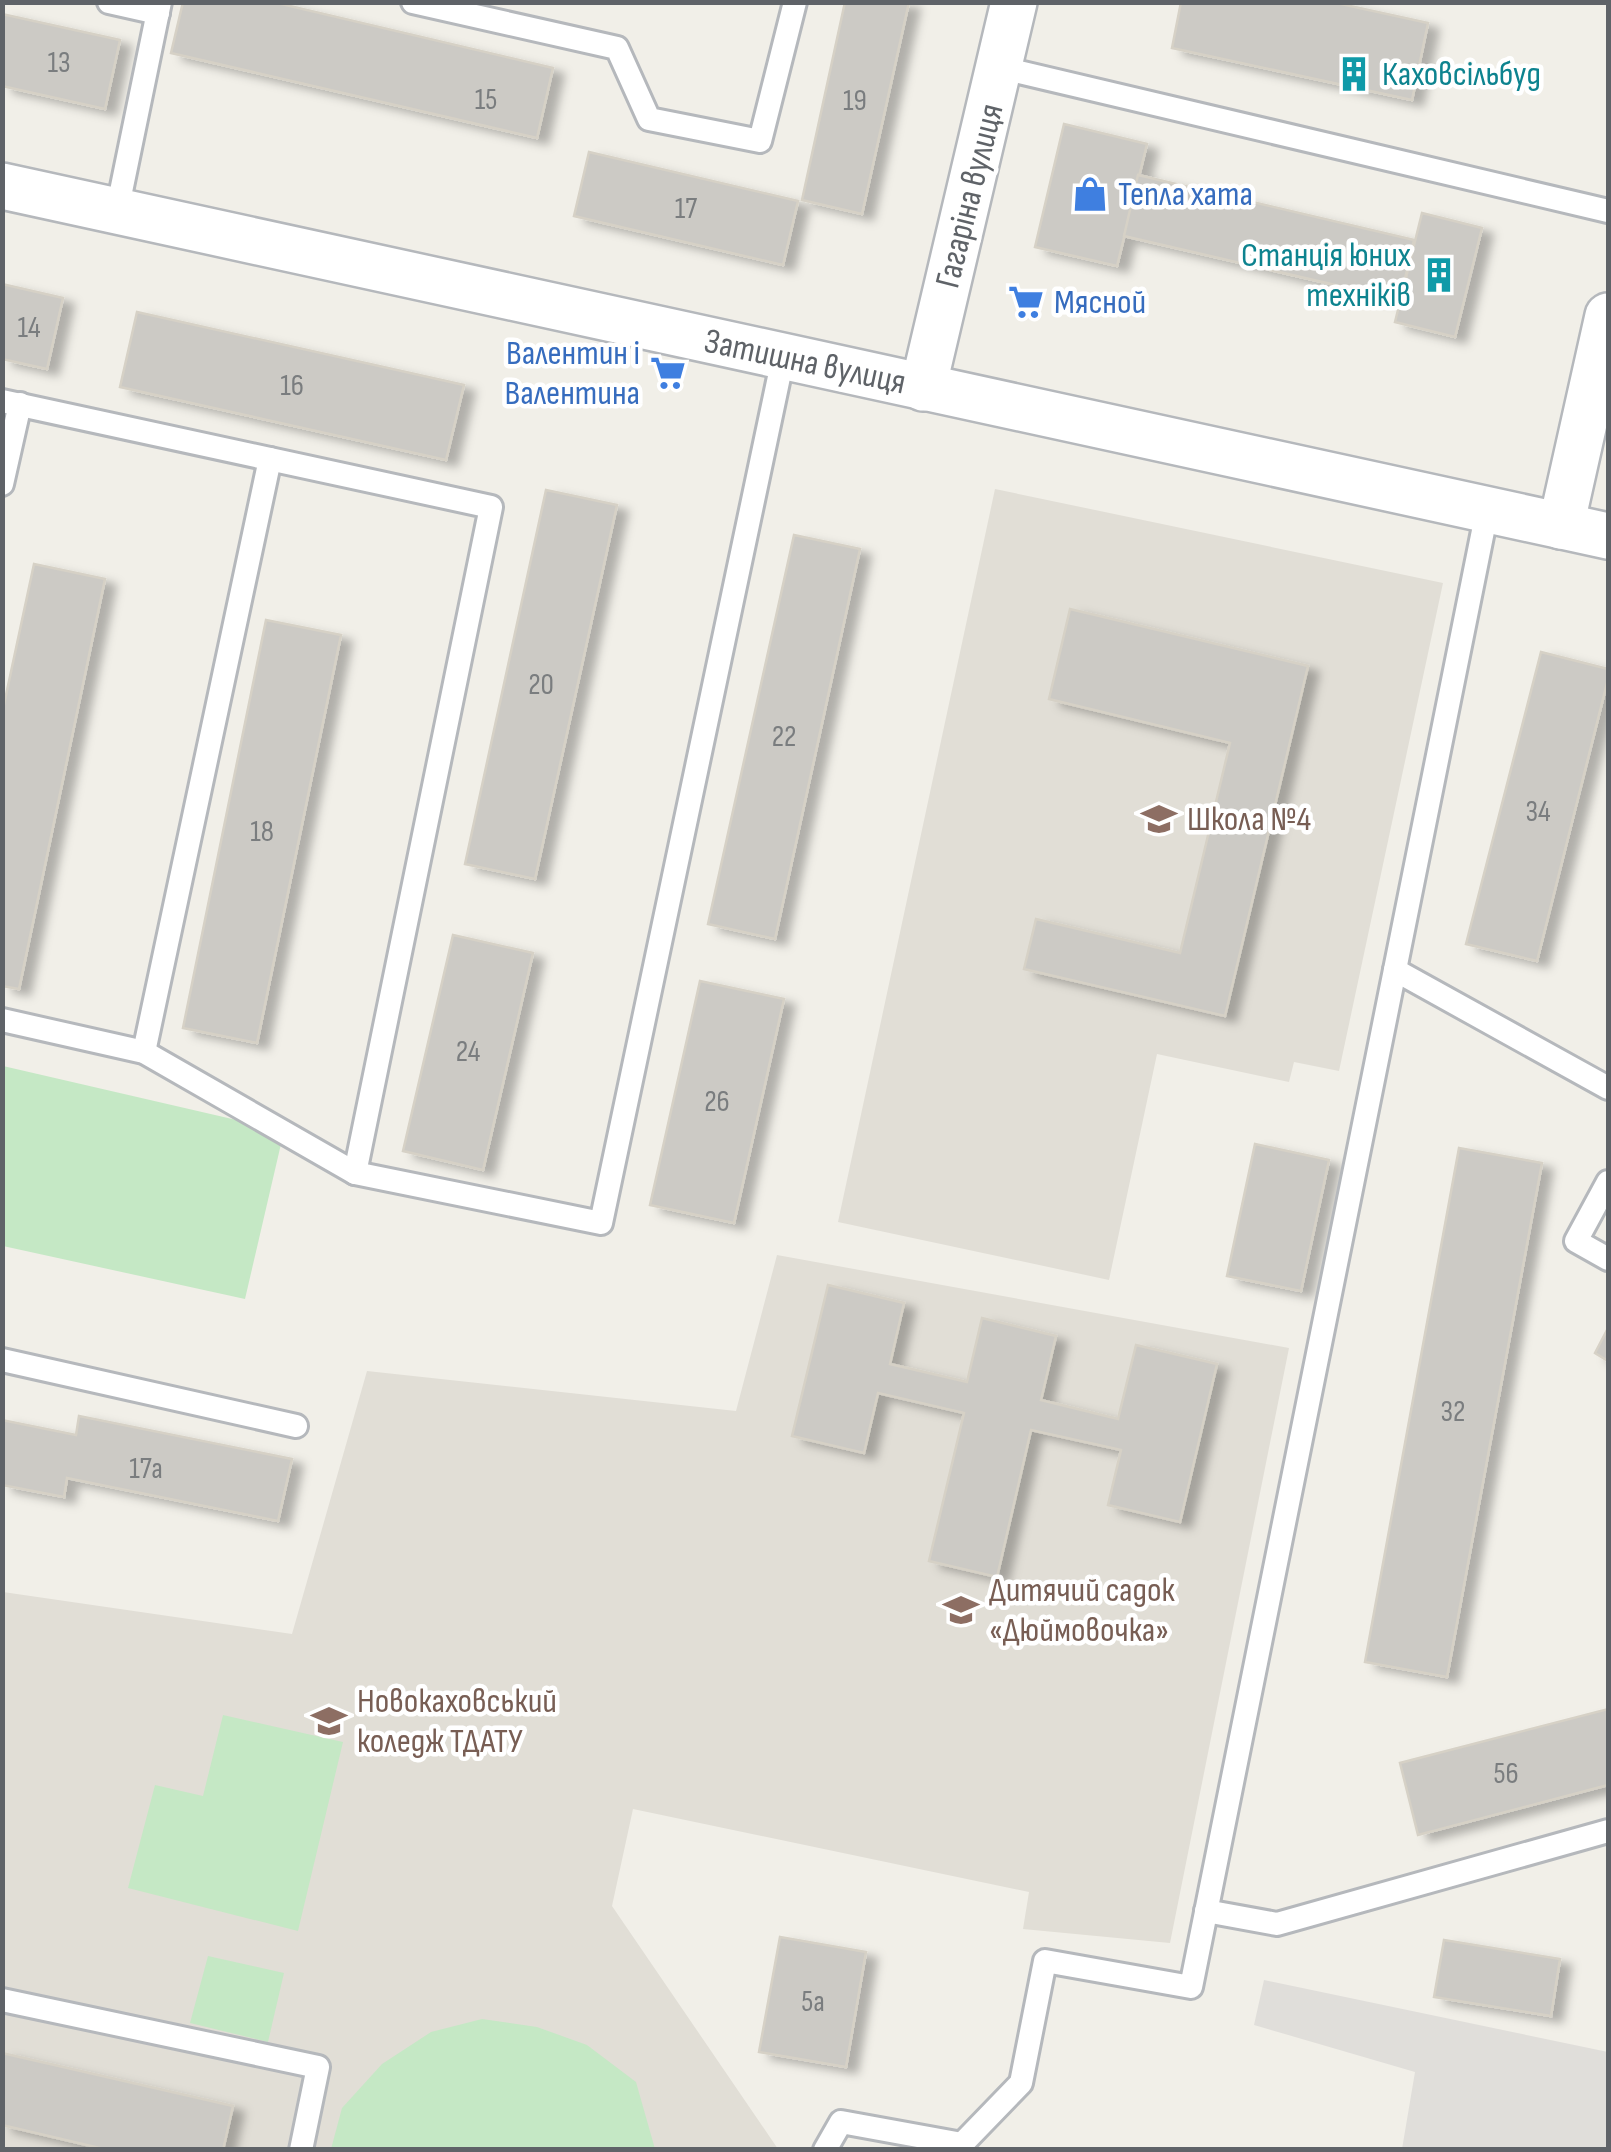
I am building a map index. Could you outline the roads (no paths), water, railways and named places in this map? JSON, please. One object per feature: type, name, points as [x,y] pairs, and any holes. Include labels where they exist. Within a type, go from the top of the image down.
[{"type":"street","name":"Гагаріна вулиця","points":[[922,388],[1002,68],[1014,2]]},
{"type":"street","name":"Затишна вулиця","points":[[2,186],[1608,536]]},
{"type":"street","points":[[1561,526],[1608,316]]},
{"type":"lane","points":[[108,2],[159,8],[117,211]]},
{"type":"lane","points":[[413,2],[617,48],[649,119],[760,142],[795,2]]},
{"type":"lane","points":[[1002,68],[1608,211]]},
{"type":"lane","points":[[2,1020],[144,1052],[355,1173],[601,1224],[783,358]]},
{"type":"lane","points":[[2,484],[11,403],[491,506],[355,1173]]},
{"type":"lane","points":[[144,1052],[270,459]]},
{"type":"lane","points":[[826,2150],[841,2122],[962,2144],[1021,2084],[1045,1961],[1191,1987],[1488,511]]},
{"type":"lane","points":[[1395,970],[1608,1088]]},
{"type":"lane","points":[[1608,1182],[1576,1241],[1608,1259]]},
{"type":"lane","points":[[2,1360],[296,1426]]},
{"type":"lane","points":[[1206,1911],[1277,1924],[1608,1830]]},
{"type":"lane","points":[[2,2000],[318,2068],[301,2150]]},
{"type":"place","name":"Каховсільбуд","points":[[1354,74]]},
{"type":"place","name":"Тепла хата","points":[[1090,194]]},
{"type":"place","name":"Станція юних техніків","points":[[1439,275]]},
{"type":"place","name":"Мясной","points":[[1026,302]]},
{"type":"place","name":"Валентин і Валентина","points":[[668,373]]},
{"type":"place","name":"Школа №4","points":[[1159,819]]},
{"type":"place","name":"Дитячий садок «Дюймовочка»","points":[[961,1610]]},
{"type":"place","name":"Новокаховський коледж ТДАТУ","points":[[329,1721]]}]
